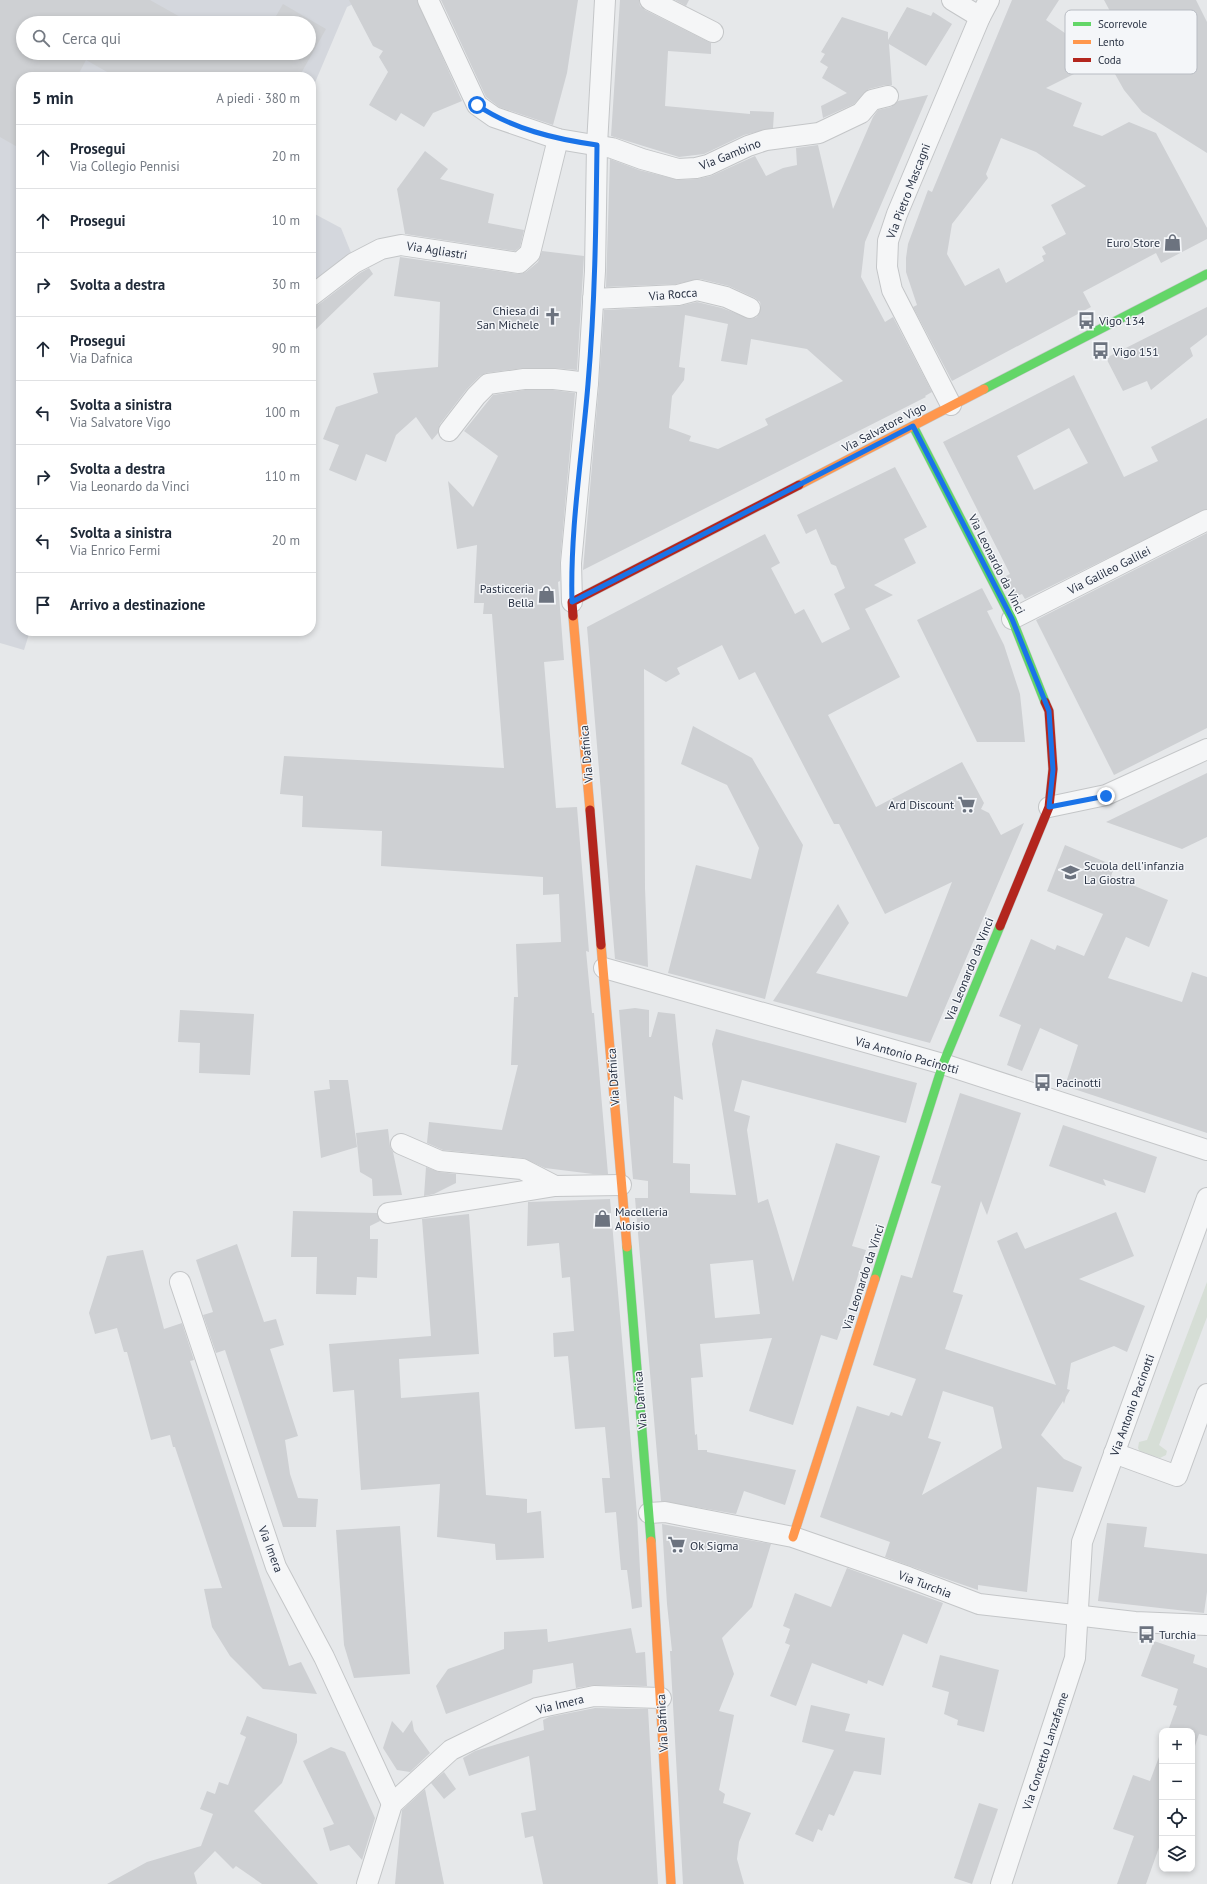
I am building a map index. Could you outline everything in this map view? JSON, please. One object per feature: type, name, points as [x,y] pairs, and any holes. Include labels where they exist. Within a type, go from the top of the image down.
[{"type":"street","name":"Via Gambino","points":[[428,0],[477,105],[494,117],[554,138],[605,146],[642,160],[678,169],[696,168],[708,165],[748,146],[766,140],[819,133],[861,113],[872,100],[888,96]]},
{"type":"street","name":"Via Dafnica","points":[[605,0],[605,146],[588,382],[571,564],[572,602],[649,1513],[671,1884]]},
{"type":"street","points":[[650,0],[712,32]]},
{"type":"street","points":[[952,0],[985,8]]},
{"type":"street","name":"Via Pietro Mascagni","points":[[951,405],[892,290],[887,267],[888,241],[897,214],[985,8]]},
{"type":"street","name":"Via Agliastri","points":[[316,292],[354,263],[380,249],[401,245],[519,263],[530,253],[554,138]]},
{"type":"street","name":"Via Salvatore Vigo","points":[[572,602],[1207,274]]},
{"type":"street","name":"Via Rocca","points":[[593,299],[678,295],[697,290],[726,297],[750,308]]},
{"type":"street","points":[[449,431],[476,396],[488,384],[524,379],[554,379],[588,382]]},
{"type":"street","name":"Via Leonardo da Vinci","points":[[794,1537],[943,1064],[1049,807],[1053,770],[1049,711],[1012,619],[913,426]]},
{"type":"street","name":"Via Galileo Galilei","points":[[1012,619],[1207,520]]},
{"type":"street","points":[[1049,807],[1106,796],[1207,749]]},
{"type":"street","name":"Via Antonio Pacinotti","points":[[604,968],[943,1064],[1207,1150]]},
{"type":"street","points":[[402,1144],[440,1161],[522,1169],[555,1186]]},
{"type":"street","points":[[388,1213],[555,1186],[621,1185]]},
{"type":"street","name":"Via Antonio Pacinotti","points":[[1077,1617],[1082,1542],[1207,1198]]},
{"type":"street","name":"Via Imera","points":[[180,1282],[276,1567],[324,1657],[392,1804],[451,1750],[537,1708],[594,1696],[661,1698]]},
{"type":"street","points":[[1114,1453],[1177,1476],[1207,1394]]},
{"type":"street","name":"Via Turchia","points":[[649,1513],[665,1512],[794,1537],[980,1604],[1077,1617],[1135,1622],[1207,1625]]},
{"type":"street","name":"Via Concetto Lanzafame","points":[[1001,1884],[1076,1658],[1077,1617]]},
{"type":"street","points":[[367,1884],[392,1804]]},
{"type":"shaded area","points":[[0,0],[361,0],[347,7],[316,80],[316,72],[16,72],[16,636],[28,636],[24,650],[0,643]]},
{"type":"shaded area","points":[[316,215],[341,228],[352,255],[316,283]]},
{"type":"shaded area","points":[[1207,1282],[1207,1317],[1159,1445],[1167,1451],[1166,1455],[1160,1458],[1140,1452],[1138,1448],[1139,1442],[1147,1440]]},
{"type":"building","points":[[0,0],[150,0],[179,16],[16,16],[16,60],[86,60],[80,72],[16,72],[16,146],[0,137]]},
{"type":"building","points":[[349,0],[417,0],[462,101],[433,113],[424,127],[401,113],[396,121],[369,105],[388,72],[379,57],[383,51],[373,46]]},
{"type":"building","points":[[441,0],[578,0],[567,73],[553,125],[499,107],[486,97]]},
{"type":"building","points":[[620,0],[639,0],[640,6],[645,10],[711,43],[711,54],[668,51],[665,106],[750,114],[750,111],[774,112],[773,128],[744,135],[704,154],[679,157],[611,136]]},
{"type":"building","points":[[675,0],[689,0],[686,6]]},
{"type":"building","points":[[1012,0],[1059,0],[1046,20],[1065,33],[1065,74],[1074,74],[1046,88],[1082,103],[1073,126],[1102,136],[1129,122],[1156,133],[1207,228],[1207,239],[1161,263],[1156,253],[1083,292],[1091,307],[952,381],[913,307],[917,305],[906,272],[908,244],[928,190],[932,192]],"holes":[[[1001,138],[1036,152],[1086,186],[1051,205],[1066,234],[1042,247],[1046,254],[1042,256],[1044,261],[1006,283],[999,268],[965,286],[947,254],[952,224],[988,178],[986,174]]]},
{"type":"building","points":[[1104,0],[1196,0],[1207,22],[1207,153],[1142,112],[1124,90],[1115,74],[1197,74],[1197,10],[1109,10]]},
{"type":"building","points":[[283,4],[304,16],[276,16]]},
{"type":"building","points":[[907,7],[931,16],[933,12],[952,24],[926,66],[889,44],[892,85],[869,89],[854,104],[823,118],[821,106],[847,93],[822,78],[828,67],[820,62],[825,54],[821,52],[842,17],[888,32],[888,40]]},
{"type":"building","points":[[316,23],[326,29],[316,47]]},
{"type":"building","points":[[86,60],[309,60],[302,72],[107,72]]},
{"type":"building","points":[[928,95],[865,242],[861,277],[885,322],[893,317],[932,392],[925,396],[926,397],[583,570],[604,310],[679,306],[697,302],[722,308],[751,319],[757,317],[761,307],[760,302],[755,298],[729,286],[700,279],[676,284],[606,287],[610,159],[639,170],[679,180],[697,179],[711,176],[755,156],[766,176],[783,168],[797,165],[796,148],[818,145],[833,209],[873,117],[878,110],[891,107],[898,101]],"holes":[[[685,315],[728,324],[721,361],[747,365],[751,339],[807,349],[843,381],[765,419],[768,425],[718,449],[689,441],[691,436],[669,428],[672,396],[684,380],[685,368],[679,367]]]},
{"type":"building","points":[[425,151],[448,169],[440,179],[494,194],[488,223],[524,230],[520,247],[515,251],[405,234],[397,189]]},
{"type":"building","points":[[542,251],[584,256],[577,370],[524,368],[486,373],[480,376],[467,389],[440,424],[438,433],[432,440],[416,417],[396,435],[386,462],[366,454],[356,481],[329,470],[339,445],[323,439],[336,407],[378,393],[373,373],[438,367],[440,302],[394,296],[400,257],[518,274],[526,272],[538,262]]},
{"type":"building","points":[[369,268],[373,274],[316,329],[316,306]]},
{"type":"building","points":[[1207,307],[1207,335],[1190,348],[1193,356],[1151,390],[1147,381],[1123,391],[1106,358]]},
{"type":"building","points":[[1074,375],[1124,477],[1158,461],[1151,447],[1207,418],[1207,509],[1025,599],[1022,594],[1015,597],[1004,577],[1010,574],[943,442]],"holes":[[[1069,428],[1088,463],[1034,490],[1017,456]]]},
{"type":"building","points":[[525,390],[553,390],[575,393],[560,562],[560,581],[558,582],[564,660],[544,662],[556,808],[577,807],[589,952],[586,951],[592,1013],[594,1013],[608,1174],[593,1174],[545,1168],[523,1158],[443,1150],[427,1143],[429,1122],[502,1130],[518,1065],[511,1065],[514,997],[518,997],[516,944],[561,942],[559,894],[543,895],[543,877],[381,866],[382,831],[302,827],[303,796],[280,794],[284,756],[504,768],[492,614],[483,614],[484,603],[474,603],[477,545],[457,549],[448,481],[473,507],[498,456],[464,431],[493,395]]},
{"type":"building","points":[[895,467],[927,527],[904,539],[916,563],[874,585],[893,595],[865,609],[900,677],[828,715],[876,807],[962,762],[984,803],[981,809],[989,813],[1001,835],[1024,823],[930,1043],[773,1001],[838,904],[849,923],[816,973],[907,997],[952,882],[885,914],[839,824],[834,824],[755,672],[739,680],[722,645],[677,668],[680,674],[666,682],[644,669],[645,888],[648,967],[615,959],[587,627],[765,534],[780,563],[771,568],[795,614],[804,609],[822,643],[850,629],[834,594],[845,588],[836,566],[831,564],[816,529],[806,534],[797,515]]},
{"type":"building","points":[[1207,533],[1207,728],[1114,775],[1036,620]]},
{"type":"building","points":[[982,588],[993,609],[987,611],[1004,645],[1020,694],[1025,742],[977,742],[917,620]]},
{"type":"building","points":[[693,726],[752,758],[803,845],[765,999],[668,973],[696,865],[751,879],[759,848],[727,785],[681,764]]},
{"type":"building","points":[[1207,773],[1207,837],[1182,849],[1106,822]]},
{"type":"building","points":[[1065,845],[1115,866],[1111,876],[1168,900],[1149,947],[1126,937],[1108,978],[1182,1002],[1192,972],[1207,977],[1207,1133],[1065,1086],[1078,1045],[1040,1028],[1022,1071],[1007,1065],[1021,1025],[999,1016],[1031,939],[1055,950],[1057,945],[1084,956],[1103,914],[1047,891]]},
{"type":"building","points":[[635,1008],[649,1010],[649,1037],[651,1037],[658,1012],[675,1014],[683,1100],[674,1096],[673,1163],[690,1164],[690,1193],[736,1195],[712,1044],[716,1029],[917,1083],[906,1123],[742,1080],[734,1111],[750,1116],[747,1130],[758,1203],[768,1199],[793,1282],[836,1143],[880,1156],[852,1246],[866,1250],[845,1318],[837,1340],[821,1335],[793,1425],[749,1411],[772,1338],[700,1344],[703,1377],[691,1378],[695,1435],[697,1434],[698,1450],[707,1450],[707,1452],[796,1470],[785,1505],[744,1491],[736,1514],[661,1501],[635,1198],[648,1198],[648,1181],[633,1179],[619,1010]],"holes":[[[753,1260],[760,1314],[715,1318],[710,1264]]]},
{"type":"building","points":[[180,1010],[254,1014],[250,1075],[199,1073],[200,1043],[178,1042]]},
{"type":"building","points":[[329,1080],[348,1080],[357,1147],[321,1158],[314,1091],[330,1089]]},
{"type":"building","points":[[960,1093],[1021,1113],[987,1215],[981,1201],[953,1292],[963,1295],[945,1349],[1056,1385],[997,1241],[1017,1232],[1025,1249],[1116,1212],[1134,1256],[1079,1279],[1145,1306],[1127,1352],[1114,1346],[1071,1363],[1067,1389],[1070,1390],[1064,1404],[1063,1401],[1041,1435],[1064,1459],[1082,1467],[1073,1492],[1037,1487],[1027,1592],[978,1585],[978,1590],[885,1557],[890,1542],[820,1517],[857,1406],[889,1416],[891,1412],[902,1416],[916,1379],[873,1365],[901,1275],[912,1278],[941,1186],[931,1183]],"holes":[[[943,1391],[993,1407],[1002,1448],[922,1495],[941,1442],[928,1438]]]},
{"type":"building","points":[[1063,1125],[1157,1157],[1145,1193],[1103,1179],[1106,1186],[1049,1166]]},
{"type":"building","points":[[388,1129],[390,1146],[393,1152],[402,1195],[373,1196],[372,1179],[360,1172],[356,1133]]},
{"type":"building","points":[[426,1167],[439,1172],[456,1174],[456,1183],[434,1194],[424,1196]]},
{"type":"building","points":[[610,1199],[637,1514],[642,1607],[632,1609],[627,1570],[621,1570],[616,1512],[605,1513],[602,1478],[610,1478],[605,1427],[575,1429],[568,1356],[554,1357],[553,1333],[574,1331],[570,1277],[562,1278],[559,1243],[527,1246],[528,1202]]},
{"type":"building","points":[[293,1211],[377,1213],[380,1221],[370,1226],[370,1239],[378,1239],[377,1278],[357,1277],[356,1295],[316,1294],[317,1257],[291,1257]]},
{"type":"building","points":[[469,1214],[479,1354],[399,1359],[401,1398],[479,1392],[486,1495],[527,1499],[527,1513],[541,1511],[544,1558],[496,1560],[495,1544],[437,1537],[440,1484],[361,1490],[354,1390],[333,1392],[329,1344],[431,1336],[422,1219]]},
{"type":"building","points":[[237,1244],[264,1322],[276,1319],[284,1345],[270,1349],[298,1436],[285,1440],[290,1474],[298,1498],[318,1499],[316,1527],[283,1527],[225,1350],[216,1353],[203,1315],[213,1312],[196,1260]]},
{"type":"building","points":[[143,1250],[164,1329],[182,1323],[194,1360],[190,1361],[289,1666],[301,1662],[317,1694],[263,1689],[230,1656],[212,1627],[204,1589],[222,1588],[175,1447],[173,1447],[170,1435],[151,1440],[127,1352],[124,1352],[117,1328],[95,1334],[89,1313],[107,1256]]},
{"type":"building","points":[[1107,1523],[1147,1527],[1144,1547],[1207,1554],[1207,1592],[1204,1613],[1098,1601]]},
{"type":"building","points":[[662,1524],[771,1544],[752,1607],[722,1638],[734,1674],[719,1711],[734,1715],[719,1790],[725,1794],[723,1803],[751,1813],[739,1842],[737,1859],[744,1884],[683,1884],[670,1651],[672,1651],[667,1604]]},
{"type":"building","points":[[400,1526],[410,1674],[354,1678],[344,1645],[336,1530]]},
{"type":"building","points":[[847,1568],[943,1603],[927,1644],[903,1634],[883,1686],[868,1680],[867,1684],[812,1663],[796,1706],[770,1696],[790,1645],[785,1643],[790,1629],[783,1626],[795,1593],[831,1607]]},
{"type":"building","points":[[631,1628],[636,1653],[645,1652],[647,1686],[594,1685],[576,1688],[573,1663],[533,1670],[532,1683],[446,1714],[436,1686],[448,1669],[504,1649],[504,1632],[547,1629],[548,1642]]},
{"type":"building","points":[[1154,1641],[1195,1655],[1193,1663],[1207,1668],[1207,1736],[1199,1734],[1195,1746],[1195,1728],[1169,1728],[1177,1706],[1173,1705],[1178,1689],[1141,1676]]},
{"type":"building","points":[[940,1655],[999,1670],[984,1732],[957,1725],[958,1720],[944,1714],[949,1692],[932,1687]]},
{"type":"building","points":[[811,1705],[850,1714],[845,1731],[885,1738],[881,1775],[854,1771],[834,1816],[829,1814],[822,1831],[818,1829],[813,1842],[795,1834],[834,1750],[802,1742]]},
{"type":"building","points":[[595,1708],[648,1709],[658,1884],[543,1884],[533,1836],[525,1838],[521,1813],[536,1810],[529,1756],[469,1776],[463,1758],[475,1751],[544,1730],[543,1720],[549,1717]]},
{"type":"building","points":[[247,1716],[297,1734],[297,1742],[282,1783],[254,1811],[318,1884],[262,1884],[236,1866],[233,1869],[215,1851],[194,1873],[197,1884],[107,1884],[147,1862],[201,1846],[213,1814],[200,1809],[207,1791],[215,1794],[219,1782],[228,1785],[246,1737],[240,1734]]},
{"type":"building","points":[[412,1720],[414,1731],[430,1753],[410,1772],[397,1770],[383,1748],[392,1721],[403,1733]]},
{"type":"building","points":[[331,1747],[345,1752],[375,1818],[362,1860],[349,1845],[330,1851],[323,1828],[334,1824],[303,1761]]},
{"type":"building","points":[[1159,1757],[1159,1847],[1146,1884],[1117,1884],[1134,1836],[1113,1829],[1133,1775],[1150,1781]]},
{"type":"building","points":[[444,1772],[456,1789],[444,1799],[431,1783]]},
{"type":"building","points":[[425,1789],[444,1884],[395,1884],[402,1810]]},
{"type":"building","points":[[979,1803],[998,1809],[972,1884],[954,1878]]},
{"type":"traffic: fast","points":[[984,389],[1207,274]]},
{"type":"traffic: fast","points":[[913,426],[1012,619],[1045,702]]},
{"type":"traffic: fast","points":[[875,1279],[943,1064],[1000,926]]},
{"type":"traffic: fast","points":[[627,1247],[651,1541]]},
{"type":"traffic: slow","points":[[799,485],[984,389]]},
{"type":"traffic: slow","points":[[573,616],[590,810]]},
{"type":"traffic: slow","points":[[601,945],[627,1247]]},
{"type":"traffic: slow","points":[[793,1537],[875,1279]]},
{"type":"traffic: slow","points":[[651,1541],[671,1884]]},
{"type":"traffic: jam","points":[[573,616],[572,602],[799,485]]},
{"type":"traffic: jam","points":[[1000,926],[1049,807],[1053,769],[1049,711],[1045,702]]},
{"type":"traffic: jam","points":[[590,810],[601,945]]},
{"type":"place","name":"Euro Store","points":[[1173,242]]},
{"type":"place","name":"Chiesa di San Michele","points":[[552,317]]},
{"type":"place","name":"Vigo 134","points":[[1086,320]]},
{"type":"place","name":"Vigo 151","points":[[1100,351]]},
{"type":"place","name":"Pasticceria Bella","points":[[547,595]]},
{"type":"place","name":"Ard Discount","points":[[967,804]]},
{"type":"place","name":"Scuola dell'infanzia La Giostra","points":[[1071,872]]},
{"type":"place","name":"Pacinotti","points":[[1043,1082]]},
{"type":"place","name":"Macelleria Aloisio","points":[[602,1218]]},
{"type":"place","name":"Ok Sigma","points":[[677,1545]]},
{"type":"place","name":"Turchia","points":[[1146,1634]]},
{"type":"route","points":[[477,105],[494,117],[558,139],[597,145],[596,270],[588,382],[571,564],[572,602],[913,426],[1012,619],[1049,711],[1053,770],[1049,807],[1106,796]]}]
